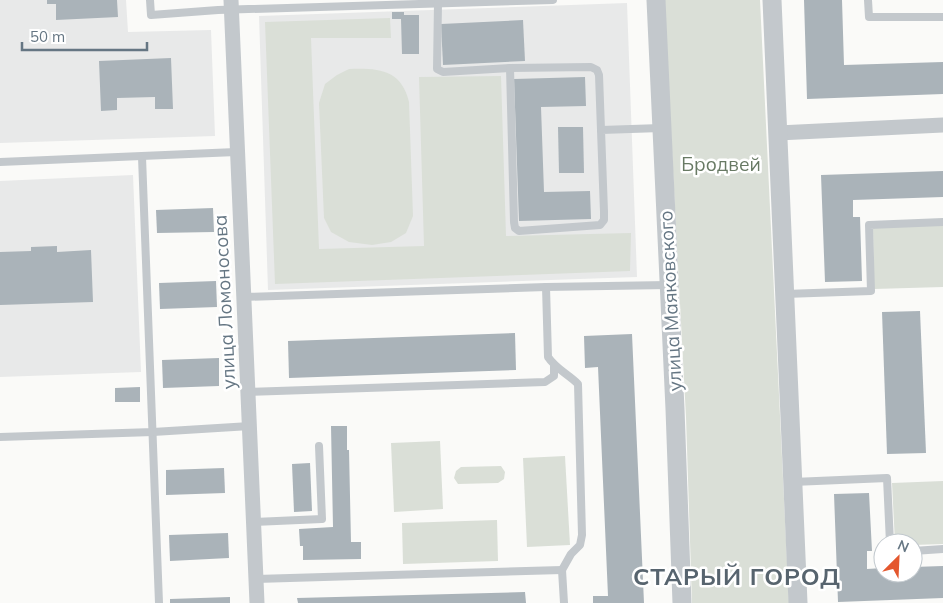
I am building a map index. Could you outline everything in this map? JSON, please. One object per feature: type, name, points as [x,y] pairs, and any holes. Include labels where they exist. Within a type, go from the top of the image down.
[{"type":"street","name":"улица Маяковского","points":[[656,0],[682,603]]},
{"type":"street","points":[[772,0],[798,603]]},
{"type":"street","name":"улица Ломоносова","points":[[231,5],[257,603]]},
{"type":"street","points":[[778,133],[943,125]]},
{"type":"lane","points":[[150,0],[151,15],[231,5],[553,0]]},
{"type":"lane","points":[[868,0],[868,17],[943,17]]},
{"type":"lane","points":[[438,3],[437,69],[443,72],[510,68],[591,67],[597,70],[599,75],[604,212],[604,220],[600,225],[519,231],[515,228],[510,68]]},
{"type":"lane","points":[[601,130],[661,128]]},
{"type":"lane","points":[[0,162],[236,152]]},
{"type":"lane","points":[[142,157],[160,603]]},
{"type":"lane","points":[[785,294],[871,291],[869,225],[943,222]]},
{"type":"lane","points":[[244,297],[668,285]]},
{"type":"lane","points":[[546,287],[548,357],[554,366],[578,384],[582,535],[580,546],[571,554],[562,570],[564,603]]},
{"type":"lane","points":[[248,392],[545,382],[554,376],[554,366]]},
{"type":"lane","points":[[0,437],[152,432],[250,426]]},
{"type":"lane","points":[[253,522],[322,519],[320,446]]},
{"type":"lane","points":[[793,482],[888,478],[890,533]]},
{"type":"lane","points":[[923,550],[943,549]]},
{"type":"lane","points":[[256,579],[562,570]]},
{"type":"shaded area","points":[[0,0],[126,0],[128,32],[211,30],[215,136],[0,143]]},
{"type":"shaded area","points":[[627,3],[637,277],[268,290],[259,16]]},
{"type":"shaded area","points":[[133,175],[141,372],[0,377],[0,181]]},
{"type":"green space","name":"Бродвей","points":[[664,0],[760,0],[789,603],[692,603],[686,417]]},
{"type":"green space","points":[[390,18],[391,38],[311,38],[319,249],[424,246],[419,77],[501,76],[506,236],[631,233],[630,271],[275,284],[265,22]]},
{"type":"green space","points":[[349,69],[379,70],[387,73],[400,83],[409,102],[413,216],[406,233],[391,242],[372,245],[349,242],[331,232],[324,218],[319,103],[325,84]]},
{"type":"green space","points":[[943,225],[943,287],[874,289],[873,228]]},
{"type":"green space","points":[[440,441],[443,509],[394,512],[391,443]]},
{"type":"green space","points":[[565,456],[570,545],[527,547],[523,458]]},
{"type":"green space","points":[[501,466],[505,472],[504,479],[498,483],[458,484],[454,478],[456,471],[461,467]]},
{"type":"green space","points":[[943,481],[943,544],[923,545],[923,533],[894,533],[892,483]]},
{"type":"green space","points":[[497,520],[498,561],[403,564],[402,523]]},
{"type":"building","points":[[47,0],[117,0],[118,17],[56,20],[56,4],[47,4]]},
{"type":"building","points":[[804,0],[842,0],[844,65],[943,62],[943,94],[807,99]]},
{"type":"building","points":[[392,12],[404,12],[404,15],[419,15],[419,54],[402,54],[401,19],[392,19]]},
{"type":"building","points":[[523,20],[525,61],[443,65],[441,24]]},
{"type":"building","points":[[171,58],[173,109],[155,109],[155,97],[117,98],[117,110],[101,111],[99,61]]},
{"type":"building","points":[[585,77],[586,106],[541,107],[544,192],[590,191],[591,219],[519,221],[514,79]]},
{"type":"building","points":[[558,127],[583,127],[584,173],[559,173]]},
{"type":"building","points":[[943,171],[943,197],[853,200],[853,217],[860,217],[862,281],[825,282],[821,175]]},
{"type":"building","points":[[213,208],[214,232],[157,233],[156,210]]},
{"type":"building","points":[[57,246],[57,252],[91,250],[93,302],[0,305],[0,252],[31,251],[31,247]]},
{"type":"building","points":[[216,281],[217,307],[160,309],[159,283]]},
{"type":"building","points":[[920,311],[926,453],[887,454],[882,312]]},
{"type":"building","points":[[515,333],[516,370],[289,378],[288,341]]},
{"type":"building","points":[[632,334],[644,603],[593,603],[593,596],[608,596],[598,367],[585,368],[584,336]]},
{"type":"building","points":[[219,358],[219,386],[163,388],[162,360]]},
{"type":"building","points":[[140,387],[140,402],[115,402],[115,388]]},
{"type":"building","points":[[331,426],[347,426],[351,542],[361,542],[361,559],[303,560],[303,546],[300,546],[299,529],[333,527]]},
{"type":"building","points":[[310,463],[312,511],[294,512],[292,464]]},
{"type":"building","points":[[224,468],[225,493],[166,495],[166,470]]},
{"type":"building","points":[[869,493],[872,551],[867,551],[867,569],[873,569],[873,583],[923,583],[923,567],[943,566],[943,598],[838,602],[834,494]]},
{"type":"building","points":[[228,533],[229,558],[170,561],[169,535]]},
{"type":"building","points":[[525,592],[526,603],[298,603],[297,598]]},
{"type":"building","points":[[230,597],[230,603],[170,603],[170,599]]},
{"type":"district","name":"СТАРЫЙ ГОРОД","points":[[737,576]]}]
